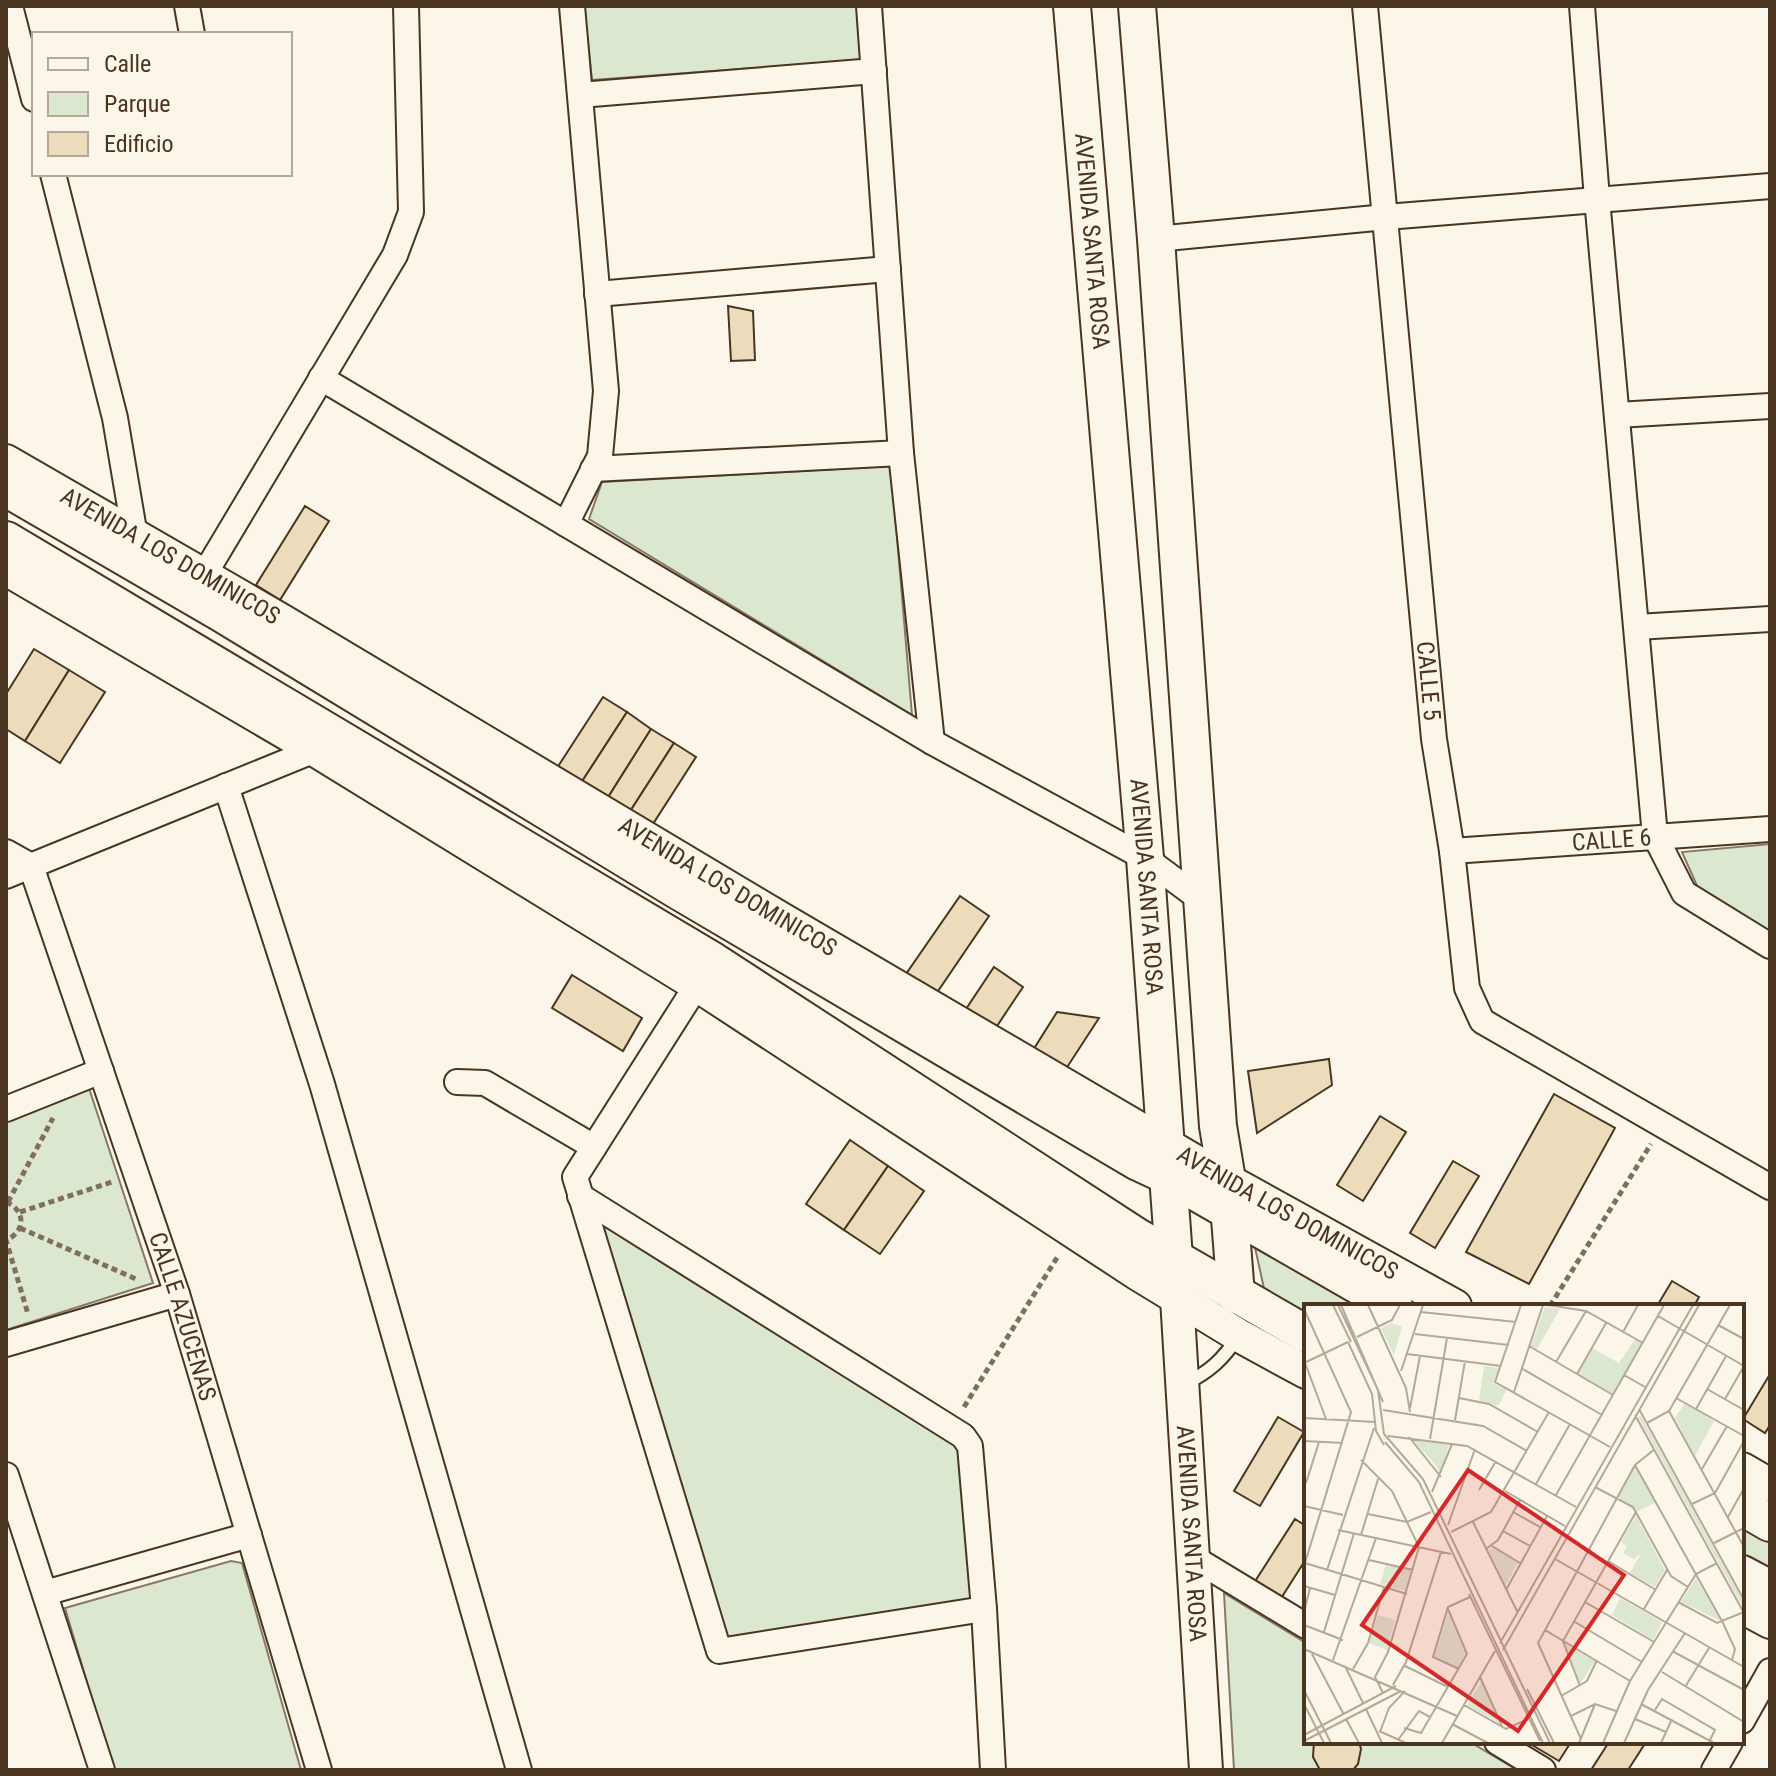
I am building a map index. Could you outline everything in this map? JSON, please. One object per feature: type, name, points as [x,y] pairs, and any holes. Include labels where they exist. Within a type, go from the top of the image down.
[{"type":"main road","name":"AVENIDA SANTA ROSA","points":[[1072,6],[1145,858],[1174,1258]]},
{"type":"main road","points":[[1137,6],[1218,1126],[1228,1197],[1236,1295]]},
{"type":"main road","name":"AVENIDA LOS DOMINICOS","points":[[6,488],[221,613],[691,898],[1138,1162],[1167,1160],[1391,1304]]},
{"type":"main road","points":[[10,552],[52,596]]},
{"type":"main road","points":[[10,552],[713,961],[1174,1258],[1304,1333]]},
{"type":"main road","points":[[221,613],[281,620]]},
{"type":"main road","points":[[1744,1508],[1770,1523]]},
{"type":"main road","points":[[1744,1575],[1770,1589]]},
{"type":"street","points":[[10,6],[32,91]]},
{"type":"street","points":[[187,6],[192,32]]},
{"type":"street","points":[[204,575],[395,255],[411,212],[406,6]]},
{"type":"street","points":[[566,524],[600,456],[606,391],[572,6]]},
{"type":"street","points":[[869,6],[901,453],[932,742]]},
{"type":"street","name":"CALLE 5","points":[[1365,6],[1434,739],[1452,851],[1467,988],[1482,1021],[1770,1187]]},
{"type":"street","points":[[1582,6],[1655,836],[1684,893],[1770,946]]},
{"type":"street","points":[[580,95],[874,71]]},
{"type":"street","points":[[54,176],[115,418],[135,536]]},
{"type":"street","points":[[1156,239],[1770,186]]},
{"type":"street","points":[[597,294],[888,269]]},
{"type":"street","points":[[321,378],[932,742],[1145,858],[1203,901]]},
{"type":"street","points":[[1617,415],[1770,406]]},
{"type":"street","points":[[593,469],[901,453]]},
{"type":"street","name":"AVENIDA LOS DOMINICOS","points":[[6,461],[281,620],[778,917],[1167,1160]]},
{"type":"street","points":[[52,596],[315,750],[697,985],[1177,1298],[1304,1371]]},
{"type":"street","points":[[1637,627],[1770,619]]},
{"type":"street","points":[[6,876],[315,750]]},
{"type":"street","points":[[226,786],[322,1084],[519,1770]]},
{"type":"street","name":"CALLE 6","points":[[1452,851],[1770,829]]},
{"type":"street","points":[[6,852],[31,866]]},
{"type":"street","name":"CALLE AZUCENAS","points":[[31,866],[177,1294],[319,1770]]},
{"type":"street","points":[[697,985],[575,1177],[719,1651],[984,1609]]},
{"type":"street","points":[[6,1109],[101,1071]]},
{"type":"street","points":[[457,1082],[485,1083],[594,1147]]},
{"type":"street","points":[[580,1196],[963,1436],[970,1446],[984,1609],[993,1770]]},
{"type":"street","name":"AVENIDA LOS DOMINICOS","points":[[1228,1197],[1451,1304]]},
{"type":"street","name":"AVENIDA SANTA ROSA","points":[[1174,1258],[1206,1770]]},
{"type":"street","points":[[6,1344],[177,1294]]},
{"type":"street","points":[[1744,1470],[1770,1485]]},
{"type":"street","points":[[6,1475],[102,1770]]},
{"type":"street","points":[[45,1593],[249,1535]]},
{"type":"street","points":[[1192,1557],[1304,1625]]},
{"type":"street","points":[[1744,1608],[1770,1622]]},
{"type":"street","points":[[1744,1717],[1770,1671]]},
{"type":"street","points":[[1500,1744],[1543,1770]]},
{"type":"street","points":[[1714,1770],[1729,1744]]},
{"type":"lane","points":[[1182,1386],[1211,1370],[1228,1354],[1238,1335]]},
{"type":"path","points":[[20,1212],[7,1202],[56,1112]]},
{"type":"path","points":[[1551,1304],[1663,1125]]},
{"type":"path","points":[[20,1212],[112,1182]]},
{"type":"path","points":[[20,1212],[20,1228],[11,1239],[6,1240],[29,1319]]},
{"type":"path","points":[[20,1228],[143,1282]]},
{"type":"path","points":[[951,1429],[1073,1230]]},
{"type":"green space","points":[[584,6],[858,6],[862,60],[592,80]]},
{"type":"green space","points":[[891,466],[912,715],[589,519],[602,482]]},
{"type":"green space","points":[[1770,844],[1770,932],[1698,888],[1682,852]]},
{"type":"green space","points":[[86,1079],[153,1283],[6,1330],[6,1112]]},
{"type":"green space","points":[[602,1225],[962,1450],[973,1601],[726,1640]]},
{"type":"green space","points":[[1254,1243],[1352,1304],[1304,1304],[1304,1316],[1265,1293]]},
{"type":"green space","points":[[1744,1526],[1770,1542],[1770,1577],[1744,1561]]},
{"type":"green space","points":[[231,1561],[242,1563],[301,1770],[113,1770],[65,1608]]},
{"type":"green space","points":[[1224,1593],[1304,1642],[1304,1744],[1473,1744],[1517,1770],[1234,1770]]},
{"type":"building","points":[[728,306],[753,311],[755,360],[731,361]]},
{"type":"building","points":[[305,506],[329,521],[280,600],[256,585]]},
{"type":"building","points":[[34,649],[69,670],[25,741],[6,729],[6,694]]},
{"type":"building","points":[[69,670],[105,692],[60,763],[25,741]]},
{"type":"building","points":[[603,697],[627,712],[581,783],[557,768]]},
{"type":"building","points":[[627,712],[651,729],[607,799],[581,783]]},
{"type":"building","points":[[651,729],[674,743],[629,813],[607,799]]},
{"type":"building","points":[[674,743],[696,757],[651,827],[629,813]]},
{"type":"building","points":[[960,896],[989,916],[936,994],[906,974]]},
{"type":"building","points":[[994,967],[1023,987],[993,1032],[964,1012]]},
{"type":"building","points":[[572,975],[642,1018],[623,1051],[552,1008]]},
{"type":"building","points":[[1057,1012],[1099,1018],[1062,1075],[1030,1055]]},
{"type":"building","points":[[1329,1059],[1332,1085],[1257,1133],[1248,1071]]},
{"type":"building","points":[[1554,1094],[1615,1128],[1529,1284],[1466,1252]]},
{"type":"building","points":[[1380,1116],[1406,1132],[1363,1201],[1337,1185]]},
{"type":"building","points":[[850,1140],[888,1166],[844,1230],[806,1204]]},
{"type":"building","points":[[1453,1161],[1479,1176],[1435,1248],[1410,1233]]},
{"type":"building","points":[[888,1166],[924,1191],[880,1254],[844,1230]]},
{"type":"building","points":[[1672,1281],[1699,1297],[1695,1304],[1658,1304]]},
{"type":"building","points":[[1770,1374],[1770,1425],[1765,1433],[1744,1417]]},
{"type":"building","points":[[1278,1417],[1304,1432],[1260,1506],[1234,1491]]},
{"type":"building","points":[[1295,1519],[1304,1525],[1304,1562],[1278,1603],[1252,1586]]},
{"type":"building","points":[[1314,1744],[1360,1744],[1361,1749],[1358,1764],[1353,1770],[1320,1770],[1313,1757]]},
{"type":"building","points":[[1533,1744],[1570,1744],[1559,1761]]},
{"type":"building","points":[[1608,1744],[1645,1744],[1628,1770],[1591,1770]]}]
